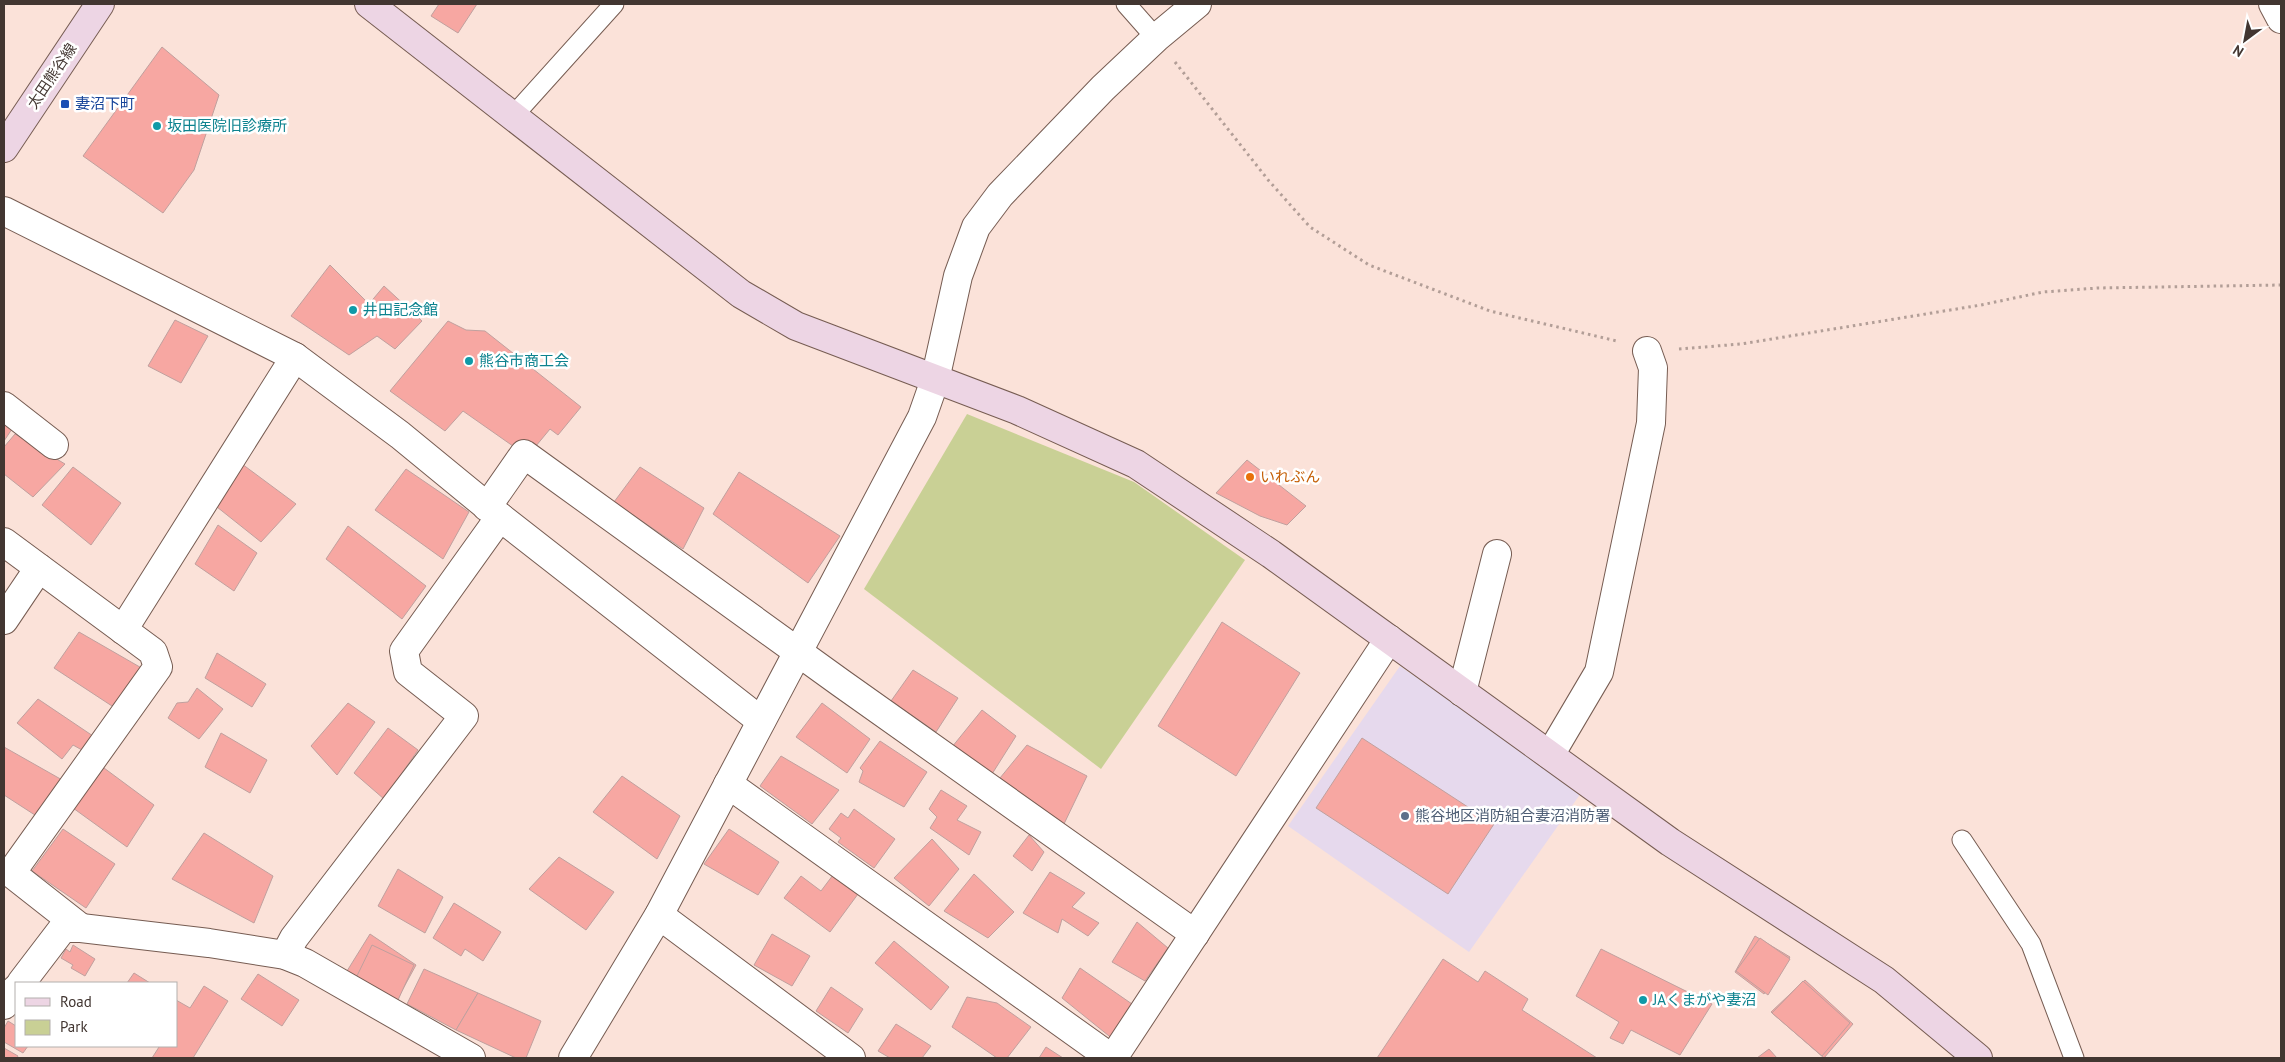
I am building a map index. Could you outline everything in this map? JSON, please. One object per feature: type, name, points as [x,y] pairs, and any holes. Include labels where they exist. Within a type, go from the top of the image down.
[{"type":"street","name":"太田熊谷線","points":[[4,148],[100,4]]},
{"type":"street","points":[[369,4],[742,294],[796,326],[1017,410],[1136,464],[1271,554],[1670,842],[1884,980],[1978,1058]]},
{"type":"street","points":[[573,1058],[659,915],[922,417],[935,380],[958,276],[976,227],[1006,188],[1103,88],[1156,38],[1197,4]]},
{"type":"street","points":[[2273,4],[2281,19]]},
{"type":"street","points":[[4,211],[295,357],[400,435],[493,512],[761,721]]},
{"type":"street","points":[[1550,755],[1599,672],[1651,423],[1653,368],[1647,351]]},
{"type":"street","points":[[123,630],[295,357]]},
{"type":"street","points":[[4,406],[54,445]]},
{"type":"street","points":[[285,955],[294,938],[464,716],[408,672],[404,651],[493,512],[524,454],[798,652],[1195,934]]},
{"type":"street","points":[[4,542],[153,652],[158,667],[11,873],[81,928]]},
{"type":"street","points":[[1462,692],[1497,554]]},
{"type":"street","points":[[4,620],[39,568]]},
{"type":"street","points":[[728,784],[1112,1058],[1389,639]]},
{"type":"street","points":[[659,915],[850,1058]]},
{"type":"street","points":[[22,982],[63,928],[81,928],[208,943],[285,955],[305,963],[471,1058]]},
{"type":"street","points":[[4,1005],[15,990]]},
{"type":"lane","points":[[514,115],[614,4]]},
{"type":"lane","points":[[1126,4],[1156,38]]},
{"type":"lane","points":[[1962,840],[2031,944],[2074,1058]]},
{"type":"path","points":[[1156,38],[1269,181],[1310,227],[1369,265],[1490,311],[1595,334],[1647,351],[1741,344],[1981,305],[2043,292],[2098,288],[2281,286]]},
{"type":"shaded area","points":[[1400,666],[1581,793],[1469,952],[1288,826]]},
{"type":"green space","points":[[967,414],[1134,482],[1245,560],[1101,769],[864,589]]},
{"type":"building","points":[[439,4],[477,4],[458,33],[431,16]]},
{"type":"building","name":"坂田医院旧診療所","points":[[162,47],[219,95],[194,170],[163,213],[83,156]]},
{"type":"building","name":"井田記念館","points":[[330,265],[369,304],[384,286],[422,321],[395,349],[377,336],[349,355],[291,316]]},
{"type":"building","points":[[175,320],[208,336],[181,383],[148,366]]},
{"type":"building","name":"熊谷市商工会","points":[[448,321],[466,330],[485,331],[581,407],[558,435],[550,429],[531,452],[520,451],[463,411],[445,431],[390,391]]},
{"type":"building","points":[[4,417],[14,426],[4,441]]},
{"type":"building","points":[[15,434],[65,464],[33,497],[4,474],[4,447]]},
{"type":"building","name":"いれぶん","points":[[1247,460],[1306,506],[1287,525],[1260,516],[1216,493]]},
{"type":"building","points":[[242,464],[296,504],[261,542],[217,507]]},
{"type":"building","points":[[73,467],[121,503],[91,545],[42,505]]},
{"type":"building","points":[[640,467],[704,508],[683,549],[614,502]]},
{"type":"building","points":[[406,469],[469,512],[443,559],[375,510]]},
{"type":"building","points":[[739,472],[840,536],[808,583],[713,514]]},
{"type":"building","points":[[218,525],[257,553],[234,591],[195,564]]},
{"type":"building","points":[[348,526],[426,586],[402,619],[326,559]]},
{"type":"building","points":[[1222,622],[1300,673],[1236,776],[1158,726]]},
{"type":"building","points":[[79,632],[145,670],[112,706],[54,668]]},
{"type":"building","points":[[217,653],[266,684],[252,707],[205,678]]},
{"type":"building","points":[[913,670],[958,698],[936,732],[891,701]]},
{"type":"building","points":[[197,688],[223,709],[199,739],[168,718],[177,703],[188,702]]},
{"type":"building","points":[[38,699],[93,736],[82,750],[73,745],[62,759],[17,723]]},
{"type":"building","points":[[348,703],[375,722],[337,775],[311,746]]},
{"type":"building","points":[[822,703],[870,739],[847,773],[796,737]]},
{"type":"building","points":[[982,710],[1016,736],[992,774],[952,747]]},
{"type":"building","points":[[388,728],[418,750],[384,799],[354,773]]},
{"type":"building","points":[[221,733],[267,760],[250,793],[205,767]]},
{"type":"building","name":"熊谷地区消防組合妻沼消防署","points":[[1362,738],[1494,824],[1448,894],[1316,808]]},
{"type":"building","points":[[880,741],[927,772],[904,807],[859,782],[863,771],[860,768]]},
{"type":"building","points":[[1027,745],[1087,776],[1063,826],[1000,778]]},
{"type":"building","points":[[4,747],[64,781],[38,817],[4,795]]},
{"type":"building","points":[[781,756],[839,790],[812,824],[760,786]]},
{"type":"building","points":[[104,768],[154,805],[127,847],[73,808]]},
{"type":"building","points":[[622,776],[680,816],[657,859],[593,812]]},
{"type":"building","points":[[941,790],[967,806],[957,820],[981,832],[969,855],[930,828],[937,817],[929,809]]},
{"type":"building","points":[[854,809],[895,839],[874,868],[838,842],[841,838],[829,829],[841,813],[848,818]]},
{"type":"building","points":[[63,829],[115,864],[86,908],[32,871]]},
{"type":"building","points":[[729,829],[779,862],[758,895],[704,864]]},
{"type":"building","points":[[204,833],[273,876],[254,923],[172,879]]},
{"type":"building","points":[[1029,835],[1044,852],[1032,871],[1013,856]]},
{"type":"building","points":[[932,839],[959,869],[929,906],[894,878]]},
{"type":"building","points":[[559,857],[614,892],[586,930],[529,889]]},
{"type":"building","points":[[398,869],[443,897],[425,933],[378,906]]},
{"type":"building","points":[[1050,872],[1085,893],[1072,907],[1099,923],[1088,936],[1062,919],[1058,933],[1023,913]]},
{"type":"building","points":[[974,874],[1014,912],[988,938],[944,911]]},
{"type":"building","points":[[833,875],[858,894],[830,932],[784,898],[801,876],[821,891]]},
{"type":"building","points":[[454,903],[501,932],[483,961],[465,949],[461,956],[433,938]]},
{"type":"building","points":[[1137,922],[1168,948],[1145,981],[1112,962]]},
{"type":"building","points":[[370,934],[416,965],[398,998],[347,971]]},
{"type":"building","points":[[772,934],[810,956],[792,986],[754,965]]},
{"type":"building","points":[[1755,936],[1790,957],[1764,994],[1735,972]]},
{"type":"building","points":[[1760,938],[1790,959],[1768,995],[1736,971]]},
{"type":"building","points":[[894,941],[949,987],[931,1010],[875,963]]},
{"type":"building","points":[[73,945],[95,959],[85,976],[71,968],[73,965],[61,958],[66,949],[70,952]]},
{"type":"building","points":[[372,945],[414,965],[398,1000],[355,980]]},
{"type":"building","name":"JAくまがや妻沼","points":[[1601,949],[1712,1004],[1680,1055],[1631,1030],[1623,1044],[1610,1038],[1619,1022],[1576,996]]},
{"type":"building","points":[[1443,959],[1478,982],[1485,971],[1528,999],[1522,1010],[1597,1058],[1377,1058]]},
{"type":"building","points":[[1080,968],[1132,1004],[1114,1040],[1062,998]]},
{"type":"building","points":[[424,969],[478,993],[456,1030],[407,1004]]},
{"type":"building","points":[[134,973],[148,982],[128,982]]},
{"type":"building","points":[[258,974],[299,1000],[282,1026],[241,999]]},
{"type":"building","points":[[1805,980],[1853,1024],[1824,1058],[1771,1012]]},
{"type":"building","points":[[1803,981],[1850,1023],[1822,1056],[1772,1013]]},
{"type":"building","points":[[204,986],[228,1001],[193,1058],[152,1058],[159,1047],[178,1047],[178,1001],[190,1008]]},
{"type":"building","points":[[831,987],[863,1009],[848,1033],[816,1011]]},
{"type":"building","points":[[478,993],[541,1021],[526,1058],[516,1058],[456,1030]]},
{"type":"building","points":[[967,997],[997,1003],[1031,1027],[1007,1058],[997,1058],[952,1027]]},
{"type":"building","points":[[8,1021],[15,1025],[15,1047],[27,1047],[23,1053],[4,1042],[4,1028]]},
{"type":"building","points":[[896,1024],[931,1046],[922,1058],[890,1058],[878,1051]]},
{"type":"building","points":[[1046,1047],[1063,1058],[1039,1058]]},
{"type":"building","points":[[4,1048],[18,1056],[17,1058],[4,1058]]},
{"type":"building","points":[[1769,1049],[1777,1058],[1757,1058]]},
{"type":"place","name":"妻沼下町","points":[[65,104]]},
{"type":"place","name":"坂田医院旧診療所","points":[[157,126]]},
{"type":"place","name":"井田記念館","points":[[353,310]]},
{"type":"place","name":"熊谷市商工会","points":[[469,361]]},
{"type":"place","name":"いれぶん","points":[[1250,477]]},
{"type":"place","name":"熊谷地区消防組合妻沼消防署","points":[[1405,816]]},
{"type":"place","name":"JAくまがや妻沼","points":[[1643,1000]]}]
